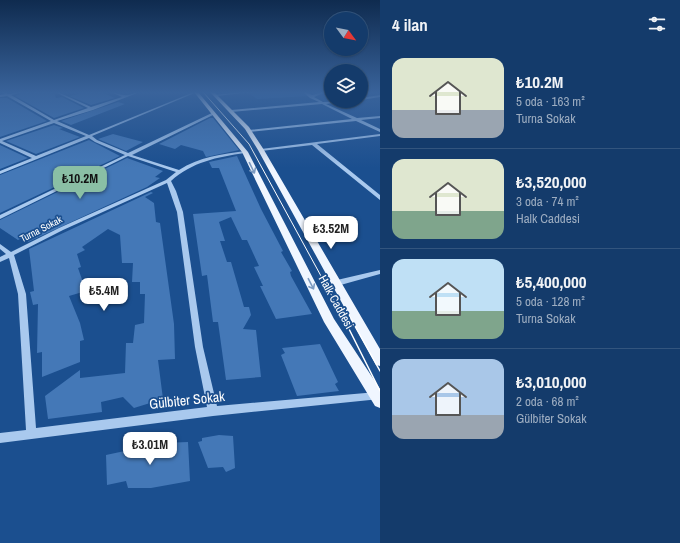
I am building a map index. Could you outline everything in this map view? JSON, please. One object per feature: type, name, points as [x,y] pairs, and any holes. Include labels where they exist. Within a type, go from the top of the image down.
[{"type":"main road","name":"Halk Caddesi","points":[[217,117],[244,152],[330,322],[379,398]]},
{"type":"main road","name":"Halk Caddesi","points":[[237,117],[249,131],[261,150],[380,361]]},
{"type":"street","points":[[44,117],[129,155],[178,171]]},
{"type":"street","points":[[0,140],[66,117]]},
{"type":"street","points":[[0,173],[134,117]]},
{"type":"street","points":[[0,217],[205,117]]},
{"type":"street","points":[[351,117],[380,131]]},
{"type":"street","points":[[249,131],[358,121],[378,117]]},
{"type":"street","points":[[261,150],[380,135]]},
{"type":"street","points":[[0,140],[36,158]]},
{"type":"street","points":[[314,144],[380,198]]},
{"type":"street","name":"Turna Sokak","points":[[0,260],[62,229],[168,181],[178,171],[200,160],[244,152]]},
{"type":"street","points":[[168,181],[180,212],[199,347],[213,411]]},
{"type":"street","points":[[0,246],[12,255],[22,294],[31,433]]},
{"type":"street","points":[[337,283],[380,272]]},
{"type":"street","name":"Gülbiter Sokak","points":[[0,438],[213,411],[379,398]]},
{"type":"building","points":[[0,117],[41,117],[47,121],[0,137]]},
{"type":"building","points":[[72,117],[91,117],[71,125],[61,121]]},
{"type":"building","points":[[210,118],[213,118],[239,150],[206,157],[203,151],[181,145],[175,149],[159,144]]},
{"type":"building","points":[[54,125],[63,128],[59,129],[80,137],[36,154],[6,141]]},
{"type":"building","points":[[113,134],[143,142],[126,151],[98,139]]},
{"type":"building","points":[[89,140],[120,156],[0,213],[0,175]]},
{"type":"building","points":[[0,145],[28,158],[0,169]]},
{"type":"building","points":[[237,156],[261,209],[283,251],[281,252],[292,271],[290,272],[291,276],[312,314],[276,319],[260,286],[263,286],[254,267],[259,266],[247,240],[242,240],[231,217],[219,222],[225,241],[220,241],[227,262],[231,262],[244,307],[249,307],[251,315],[243,329],[256,330],[261,377],[226,380],[218,322],[213,322],[207,275],[202,276],[193,214],[236,211],[219,168],[212,168],[209,162]]},
{"type":"building","points":[[127,158],[163,171],[155,177],[160,178],[147,187],[28,242],[28,235],[18,240],[0,228],[0,220]]},
{"type":"building","points":[[151,192],[153,193],[145,197],[154,203],[156,222],[160,223],[174,324],[175,359],[158,360],[163,399],[134,408],[123,397],[101,402],[102,412],[48,419],[45,396],[80,370],[80,378],[125,373],[126,343],[133,343],[135,325],[144,323],[145,294],[140,294],[140,282],[132,282],[133,263],[122,263],[120,235],[108,229],[82,247],[85,250],[77,254],[81,267],[78,268],[86,291],[69,296],[80,323],[84,340],[80,341],[80,362],[42,377],[42,352],[37,353],[38,304],[33,305],[30,292],[34,291],[29,249]]},
{"type":"building","points":[[320,344],[338,382],[335,384],[339,391],[297,396],[281,355],[285,353],[282,348]]},
{"type":"building","points":[[219,435],[233,436],[235,468],[226,472],[223,467],[208,468],[198,442],[202,441],[202,438]]},
{"type":"building","points":[[188,442],[190,481],[151,488],[128,488],[126,481],[107,485],[106,455],[162,443]]},
{"type":"tram line","points":[[225,117],[249,144],[345,320]]},
{"type":"tram line","points":[[344,306],[352,320]]},
{"type":"tram line","points":[[344,319],[380,391]]},
{"type":"tram line","points":[[351,319],[380,371]]}]
